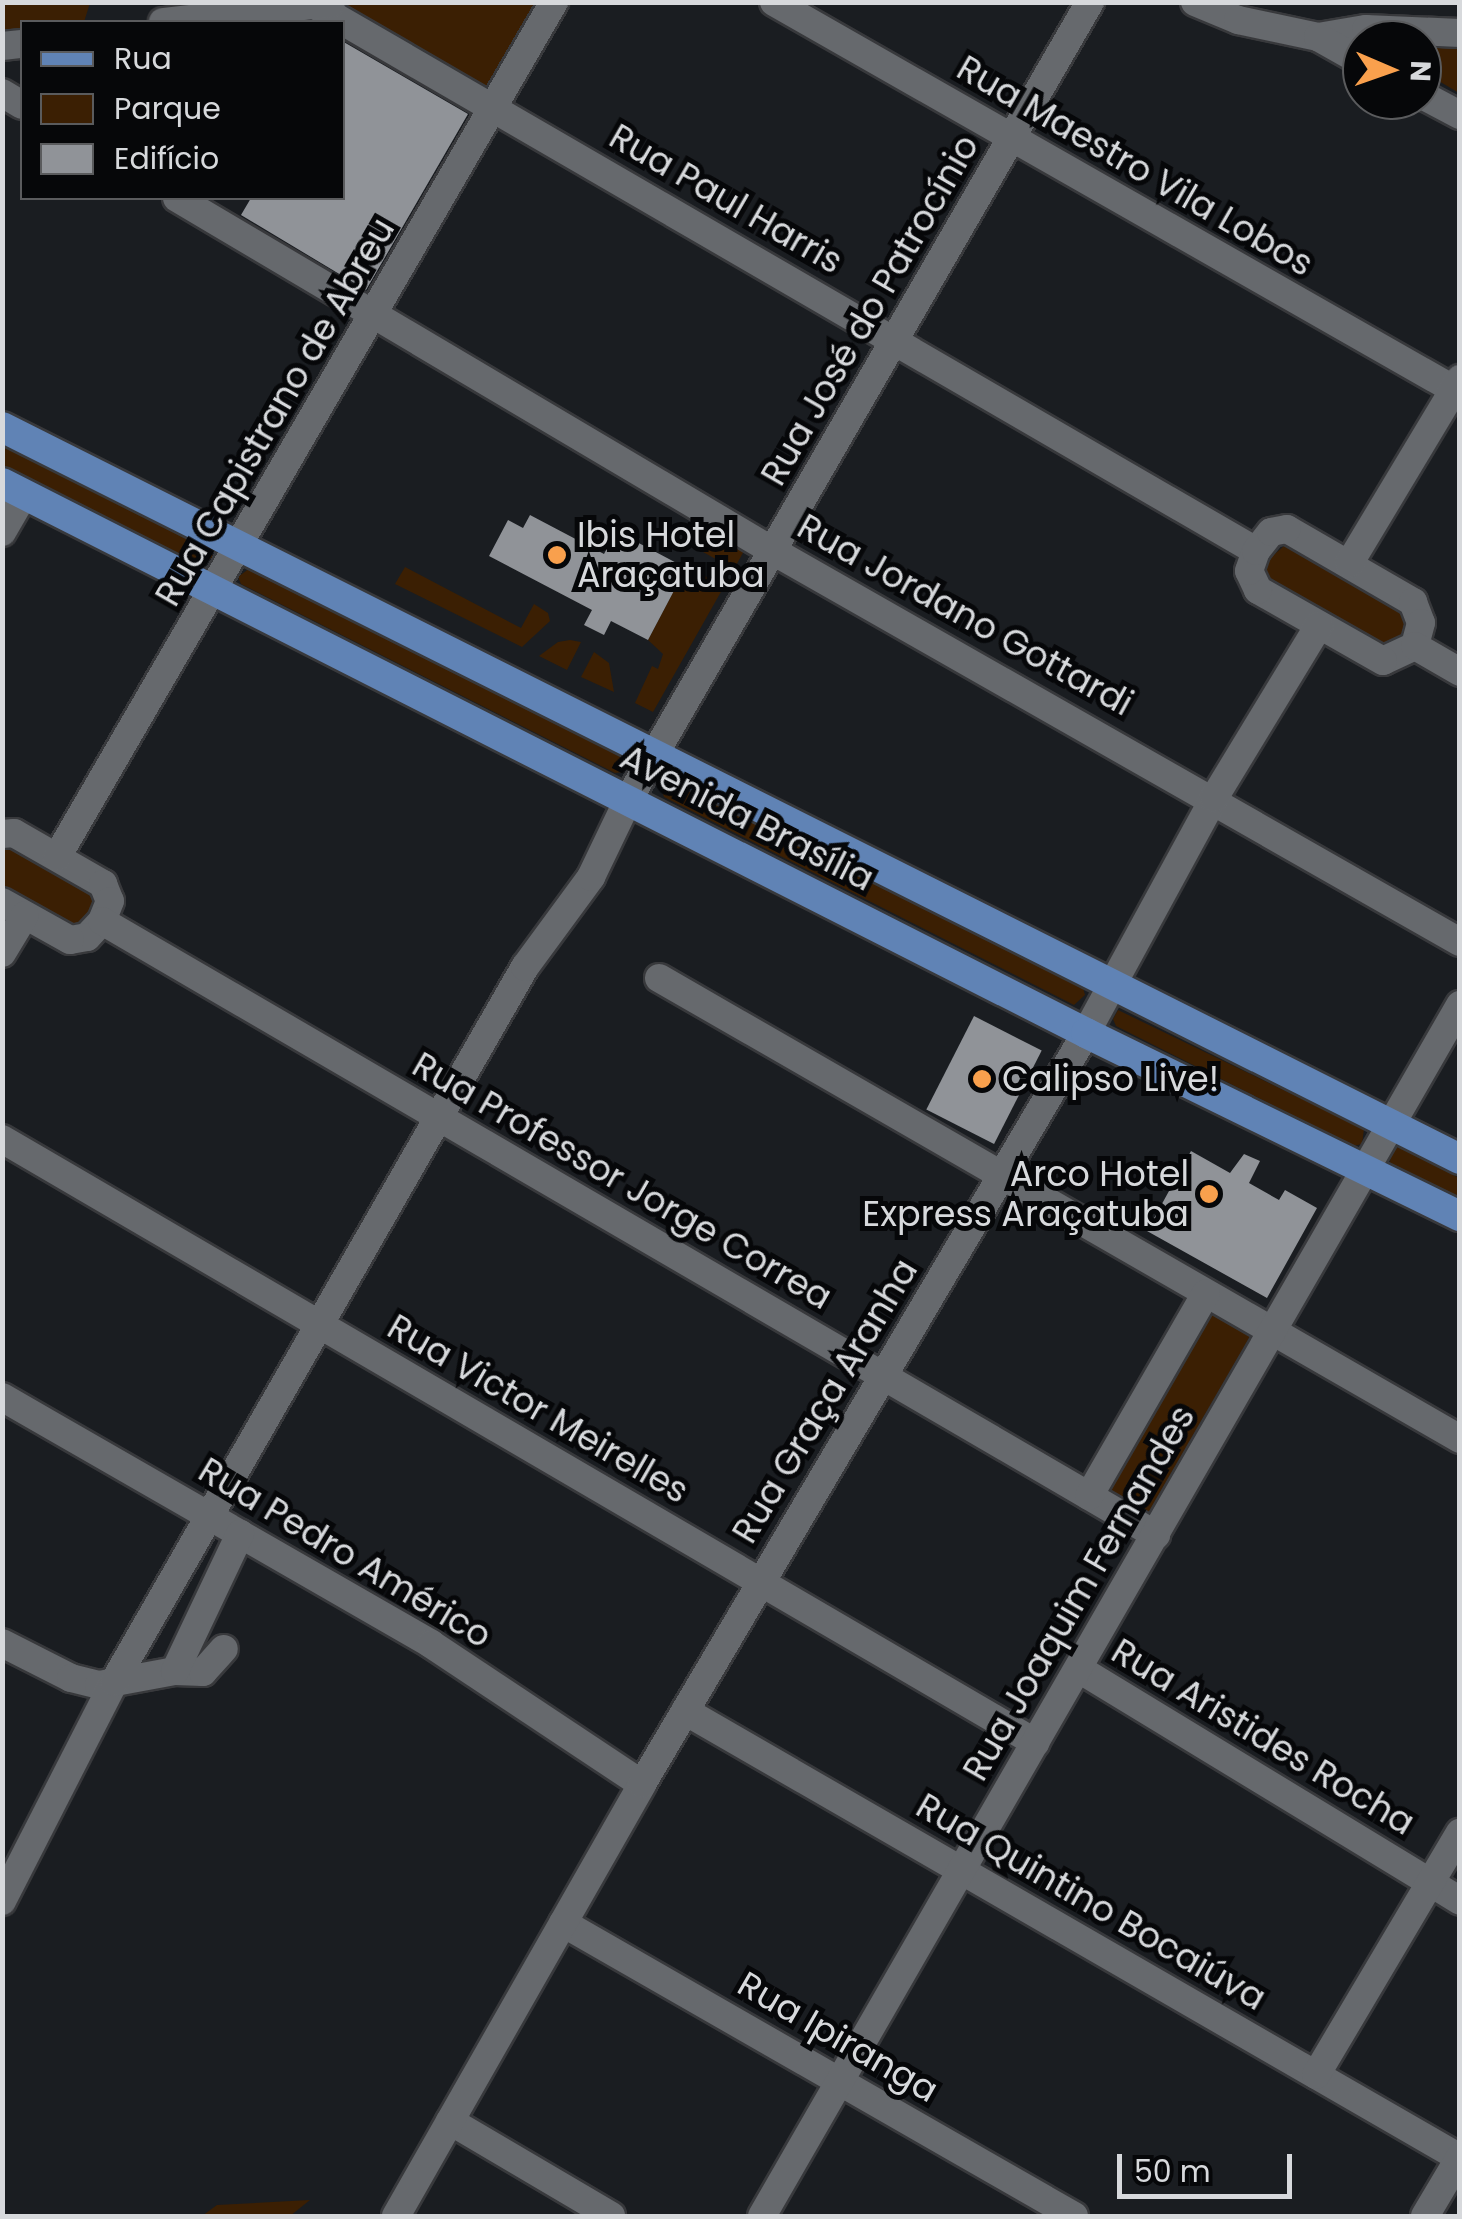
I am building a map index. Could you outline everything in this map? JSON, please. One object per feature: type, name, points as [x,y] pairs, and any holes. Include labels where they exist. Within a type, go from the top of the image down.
[{"type":"main road","name":"Avenida Brasília","points":[[2,426],[1460,1159]]},
{"type":"main road","name":"Avenida Brasília","points":[[13,489],[1086,1033],[1460,1216]]},
{"type":"street","name":"Rua Capistrano de Abreu","points":[[57,857],[376,316],[554,2]]},
{"type":"street","name":"Rua Maestro Vila Lobos","points":[[774,2],[1457,387]]},
{"type":"street","name":"Rua José do Patrocínio","points":[[321,1325],[540,944],[591,877],[654,754],[1090,2]]},
{"type":"street","points":[[1195,2],[1238,20],[1318,38],[1342,51]]},
{"type":"street","name":"Rua Paul Harris","points":[[322,4],[1256,550]]},
{"type":"street","points":[[179,14],[322,4]]},
{"type":"street","points":[[1318,38],[1342,34]]},
{"type":"street","name":"Rua Jordano Gottardi","points":[[180,200],[774,551],[1214,798],[1460,942]]},
{"type":"street","points":[[1349,564],[1457,387]]},
{"type":"street","points":[[2,532],[13,489]]},
{"type":"street","points":[[1288,529],[1349,564],[1413,602],[1421,623],[1414,646],[1383,661],[1258,590],[1250,571],[1256,550],[1271,532],[1288,529]]},
{"type":"street","name":"Rua Graça Aranha","points":[[396,2216],[642,1784],[1086,1033],[1214,798],[1318,625]]},
{"type":"street","points":[[1414,646],[1460,672]]},
{"type":"street","points":[[2,834],[14,833],[103,884],[110,900],[102,921],[87,937],[70,940],[14,908],[2,953]]},
{"type":"street","name":"Rua Professor Jorge Correa","points":[[102,921],[1156,1535]]},
{"type":"street","points":[[659,978],[1460,1439]]},
{"type":"street","name":"Rua Joaquim Fernandes","points":[[762,2216],[1460,1005]]},
{"type":"street","name":"Rua Victor Meirelles","points":[[2,1139],[1036,1743]]},
{"type":"street","points":[[1089,1496],[1206,1293]]},
{"type":"street","points":[[2,1901],[114,1682],[321,1325]]},
{"type":"street","name":"Rua Pedro Américo","points":[[2,1397],[431,1644],[642,1784]]},
{"type":"street","points":[[176,1671],[240,1534]]},
{"type":"street","points":[[168,1590],[205,1610]]},
{"type":"street","points":[[2,1643],[72,1678],[99,1684],[176,1671],[203,1672],[224,1649]]},
{"type":"street","name":"Rua Aristides Rocha","points":[[1079,1668],[1460,1901]]},
{"type":"street","name":"Rua Quintino Bocaiúva","points":[[685,1711],[1459,2157]]},
{"type":"street","points":[[1316,2074],[1460,1832]]},
{"type":"street","name":"Rua Ipiranga","points":[[563,1922],[1074,2216]]},
{"type":"street","points":[[450,2121],[611,2216]]},
{"type":"street","points":[[1426,2216],[1459,2157]]},
{"type":"green space","points":[[372,2],[544,3],[490,103],[322,6]]},
{"type":"green space","points":[[3,3],[90,3],[85,20],[20,20],[20,33],[3,35]]},
{"type":"green space","points":[[1442,40],[1459,40],[1459,93],[1442,83]]},
{"type":"green space","points":[[2,442],[209,547],[213,557],[197,566],[3,466]]},
{"type":"green space","points":[[703,528],[744,551],[734,569],[693,546]]},
{"type":"green space","points":[[1284,546],[1400,613],[1405,624],[1401,636],[1385,644],[1270,578],[1266,570],[1270,558]]},
{"type":"green space","points":[[689,562],[722,590],[653,712],[635,703],[652,666],[658,669],[663,654],[648,640]]},
{"type":"green space","points":[[405,567],[521,628],[534,604],[548,613],[550,621],[522,647],[395,584]]},
{"type":"green space","points":[[250,568],[623,756],[629,764],[623,772],[615,773],[241,584],[238,577]]},
{"type":"green space","points":[[558,642],[581,642],[567,670],[539,656]]},
{"type":"green space","points":[[594,652],[609,663],[614,692],[581,677]]},
{"type":"green space","points":[[673,781],[1083,988],[1085,995],[1074,1005],[664,797],[662,791]]},
{"type":"green space","points":[[11,847],[92,894],[95,901],[80,924],[73,925],[3,886],[3,848]]},
{"type":"green space","points":[[1118,1010],[1364,1129],[1362,1144],[1354,1146],[1116,1026],[1113,1019]]},
{"type":"green space","points":[[1398,1147],[1459,1178],[1459,1198],[1390,1163],[1391,1149]]},
{"type":"green space","points":[[1207,1309],[1251,1334],[1148,1514],[1104,1488]]},
{"type":"green space","points":[[310,2200],[290,2216],[202,2216],[217,2205]]},
{"type":"building","points":[[345,43],[468,114],[366,290],[241,215],[250,200],[345,200]]},
{"type":"building","points":[[530,515],[604,554],[616,531],[686,568],[648,640],[611,621],[604,635],[584,625],[592,610],[489,556],[508,520],[523,528]]},
{"type":"building","name":"Calipso Live!","points":[[974,1016],[1042,1051],[994,1144],[926,1110]]},
{"type":"building","points":[[1191,1151],[1230,1173],[1244,1154],[1260,1161],[1249,1183],[1279,1200],[1285,1190],[1317,1208],[1267,1298],[1147,1231]]},
{"type":"place","name":"Ibis Hotel Araçatuba","points":[[557,555]]},
{"type":"place","name":"Calipso Live!","points":[[982,1079]]},
{"type":"place","name":"Arco Hotel Express Araçatuba","points":[[1209,1194]]}]
